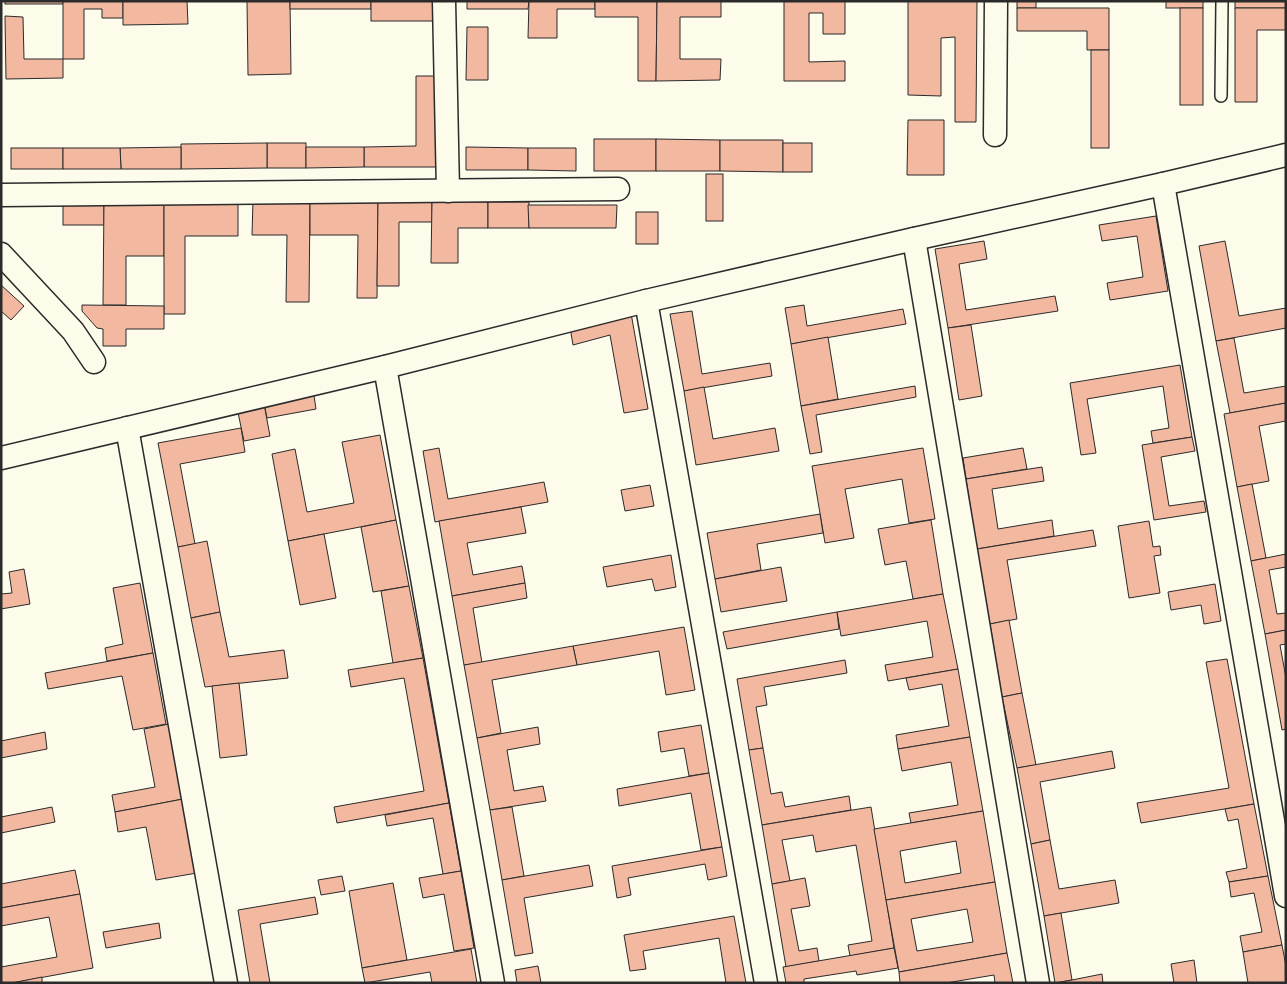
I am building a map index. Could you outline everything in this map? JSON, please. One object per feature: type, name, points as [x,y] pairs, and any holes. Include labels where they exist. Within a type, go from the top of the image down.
[{"type":"street","points":[[444,1],[448,191]]},
{"type":"street","points":[[995,135],[996,1]]},
{"type":"street","points":[[1,458],[385,367],[646,301],[1286,156]]},
{"type":"street","points":[[1163,184],[1286,896]]},
{"type":"street","points":[[1,195],[618,190]]},
{"type":"street","points":[[914,239],[1038,983]]},
{"type":"street","points":[[1,254],[73,331],[94,362]]},
{"type":"street","points":[[646,301],[766,983]]},
{"type":"street","points":[[385,367],[493,983]]},
{"type":"street","points":[[127,428],[226,983]]},
{"type":"lane","points":[[1221,96],[1222,1]]},
{"type":"building","points":[[5,1],[63,1],[63,4],[5,4]]},
{"type":"building","points":[[63,1],[123,1],[123,18],[102,18],[102,9],[84,9],[84,59],[63,59]]},
{"type":"building","points":[[123,1],[187,1],[188,24],[123,25]]},
{"type":"building","points":[[247,1],[290,1],[291,74],[248,75]]},
{"type":"building","points":[[290,1],[371,1],[371,9],[290,9]]},
{"type":"building","points":[[371,1],[436,1],[436,21],[371,21]]},
{"type":"building","points":[[467,1],[529,1],[528,9],[467,9]]},
{"type":"building","points":[[529,1],[595,1],[595,9],[557,9],[557,38],[528,38]]},
{"type":"building","points":[[595,1],[657,1],[656,81],[638,81],[638,17],[595,17]]},
{"type":"building","points":[[657,1],[721,1],[721,17],[680,17],[680,59],[721,59],[720,80],[656,81]]},
{"type":"building","points":[[784,1],[845,1],[845,34],[823,34],[823,13],[809,13],[809,62],[845,61],[845,81],[784,81]]},
{"type":"building","points":[[908,1],[977,1],[976,122],[955,122],[955,37],[941,38],[941,96],[908,95]]},
{"type":"building","points":[[1017,1],[1036,1],[1036,8],[1017,8]]},
{"type":"building","points":[[1166,1],[1203,1],[1203,8],[1166,8]]},
{"type":"building","points":[[1235,1],[1286,1],[1286,8],[1235,8]]},
{"type":"building","points":[[1017,8],[1109,8],[1109,50],[1087,50],[1087,31],[1017,31]]},
{"type":"building","points":[[1180,8],[1203,8],[1203,105],[1180,105]]},
{"type":"building","points":[[1235,8],[1286,8],[1286,30],[1257,30],[1257,102],[1235,102]]},
{"type":"building","points":[[5,16],[23,17],[24,59],[63,59],[63,78],[6,79]]},
{"type":"building","points":[[467,27],[488,27],[488,80],[466,80]]},
{"type":"building","points":[[1091,50],[1109,50],[1109,148],[1091,148]]},
{"type":"building","points":[[416,76],[437,76],[437,167],[364,167],[364,147],[416,146]]},
{"type":"building","points":[[908,120],[944,120],[944,175],[907,175]]},
{"type":"building","points":[[594,139],[656,139],[656,171],[594,171]]},
{"type":"building","points":[[656,139],[720,140],[720,171],[656,171]]},
{"type":"building","points":[[720,140],[783,140],[783,172],[720,171]]},
{"type":"building","points":[[267,143],[306,143],[306,168],[267,168]]},
{"type":"building","points":[[267,143],[267,168],[181,169],[181,144]]},
{"type":"building","points":[[783,143],[812,143],[812,172],[783,172]]},
{"type":"building","points":[[181,147],[181,169],[121,169],[120,148]]},
{"type":"building","points":[[306,147],[364,147],[364,167],[306,168]]},
{"type":"building","points":[[466,147],[528,148],[528,170],[466,170]]},
{"type":"building","points":[[11,148],[63,148],[63,169],[11,169]]},
{"type":"building","points":[[63,148],[120,148],[121,169],[63,169]]},
{"type":"building","points":[[528,148],[576,148],[576,171],[528,170]]},
{"type":"building","points":[[706,174],[723,174],[723,221],[706,221]]},
{"type":"building","points":[[63,200],[104,200],[104,225],[63,225]]},
{"type":"building","points":[[104,200],[164,200],[164,256],[126,256],[126,305],[103,305]]},
{"type":"building","points":[[164,200],[238,201],[238,236],[185,236],[185,314],[164,314]]},
{"type":"building","points":[[253,200],[310,201],[309,302],[286,302],[287,235],[252,235]]},
{"type":"building","points":[[310,201],[378,201],[377,298],[357,298],[358,235],[310,235]]},
{"type":"building","points":[[378,201],[432,201],[432,222],[399,222],[399,286],[377,286]]},
{"type":"building","points":[[432,201],[488,202],[488,228],[458,228],[458,263],[431,263]]},
{"type":"building","points":[[488,202],[529,202],[529,228],[488,228]]},
{"type":"building","points":[[528,205],[617,205],[616,228],[529,228]]},
{"type":"building","points":[[636,212],[658,212],[658,244],[636,244]]},
{"type":"building","points":[[1156,216],[1168,291],[1110,300],[1107,283],[1143,277],[1137,236],[1102,241],[1099,225]]},
{"type":"building","points":[[984,241],[987,259],[959,264],[966,310],[1055,296],[1058,311],[948,328],[935,249]]},
{"type":"building","points":[[1225,241],[1239,316],[1286,308],[1286,328],[1216,341],[1199,246]]},
{"type":"building","points":[[1,285],[24,306],[11,320],[1,311]]},
{"type":"building","points":[[82,305],[164,306],[164,329],[126,329],[126,346],[103,346],[103,329],[97,328],[82,311]]},
{"type":"building","points":[[804,305],[807,326],[903,309],[906,324],[791,344],[785,308]]},
{"type":"building","points":[[692,311],[702,374],[770,363],[772,376],[684,391],[670,314]]},
{"type":"building","points":[[631,313],[648,409],[624,413],[610,335],[573,345],[570,327]]},
{"type":"building","points":[[971,325],[982,396],[959,400],[948,328]]},
{"type":"building","points":[[828,337],[838,399],[801,406],[791,344]]},
{"type":"building","points":[[1234,338],[1244,393],[1286,386],[1286,403],[1230,413],[1216,341]]},
{"type":"building","points":[[1180,365],[1192,437],[1153,443],[1151,431],[1169,428],[1163,386],[1087,399],[1096,453],[1081,455],[1070,383]]},
{"type":"building","points":[[915,386],[916,397],[816,415],[822,452],[810,454],[801,406]]},
{"type":"building","points":[[704,387],[713,439],[775,428],[779,451],[696,465],[684,391]]},
{"type":"building","points":[[313,389],[316,409],[267,418],[263,398]]},
{"type":"building","points":[[1286,403],[1286,421],[1259,426],[1269,481],[1237,487],[1224,414]]},
{"type":"building","points":[[264,404],[270,436],[244,441],[237,408]]},
{"type":"building","points":[[241,428],[245,452],[180,464],[195,544],[178,547],[158,443]]},
{"type":"building","points":[[380,435],[396,520],[288,541],[272,454],[295,449],[307,512],[354,503],[342,442]]},
{"type":"building","points":[[1192,437],[1195,451],[1161,457],[1169,506],[1204,501],[1206,512],[1154,520],[1142,445]]},
{"type":"building","points":[[439,448],[448,499],[544,482],[548,502],[435,522],[423,451]]},
{"type":"building","points":[[923,448],[935,519],[909,523],[902,479],[845,489],[854,538],[825,543],[812,466]]},
{"type":"building","points":[[1023,448],[1027,469],[966,479],[963,458]]},
{"type":"building","points":[[1042,467],[1044,481],[992,489],[998,529],[1052,520],[1054,536],[977,549],[966,479]]},
{"type":"building","points":[[1252,484],[1266,558],[1251,561],[1237,487]]},
{"type":"building","points":[[650,485],[654,506],[625,511],[621,490]]},
{"type":"building","points":[[521,507],[526,533],[467,543],[473,575],[522,566],[525,583],[452,596],[439,521]]},
{"type":"building","points":[[820,514],[823,533],[757,544],[761,570],[715,579],[707,533]]},
{"type":"building","points":[[396,520],[409,586],[373,592],[361,527]]},
{"type":"building","points":[[931,520],[943,594],[913,599],[906,561],[885,565],[878,529]]},
{"type":"building","points":[[1149,521],[1153,547],[1160,546],[1161,555],[1154,556],[1160,593],[1129,598],[1118,526]]},
{"type":"building","points":[[1093,530],[1096,546],[1007,560],[1017,619],[990,624],[977,549]]},
{"type":"building","points":[[324,534],[336,598],[300,605],[288,541]]},
{"type":"building","points":[[207,541],[220,612],[191,618],[178,547]]},
{"type":"building","points":[[1286,554],[1286,567],[1269,570],[1277,614],[1286,613],[1286,630],[1265,634],[1251,561]]},
{"type":"building","points":[[671,555],[676,587],[655,591],[652,579],[607,587],[603,567]]},
{"type":"building","points":[[781,567],[787,601],[721,612],[715,579]]},
{"type":"building","points":[[24,569],[30,604],[1,609],[1,594],[12,593],[9,572]]},
{"type":"building","points":[[140,583],[153,653],[107,661],[105,648],[123,644],[113,588]]},
{"type":"building","points":[[525,583],[527,598],[473,608],[482,663],[464,665],[452,596]]},
{"type":"building","points":[[1215,584],[1221,621],[1204,624],[1201,605],[1171,610],[1168,592]]},
{"type":"building","points":[[409,586],[423,658],[393,663],[381,591]]},
{"type":"building","points":[[943,594],[958,669],[888,681],[885,665],[933,657],[927,621],[841,636],[837,612]]},
{"type":"building","points":[[220,612],[229,657],[284,650],[288,678],[205,687],[191,618]]},
{"type":"building","points":[[837,612],[839,629],[727,649],[723,632]]},
{"type":"building","points":[[1009,620],[1022,693],[1002,697],[990,624]]},
{"type":"building","points":[[684,627],[695,690],[666,695],[659,651],[577,665],[573,646]]},
{"type":"building","points":[[1286,630],[1286,644],[1280,645],[1286,678],[1286,729],[1282,730],[1265,634]]},
{"type":"building","points":[[573,646],[577,665],[492,680],[501,733],[477,738],[464,665]]},
{"type":"building","points":[[153,653],[166,724],[133,730],[122,676],[48,689],[45,673]]},
{"type":"building","points":[[423,658],[449,803],[337,823],[334,807],[424,791],[404,678],[351,687],[348,670]]},
{"type":"building","points":[[1227,659],[1254,804],[1141,823],[1137,803],[1229,788],[1206,662]]},
{"type":"building","points":[[845,660],[847,673],[764,687],[767,705],[756,707],[763,748],[749,750],[737,679]]},
{"type":"building","points":[[958,669],[970,737],[898,749],[896,735],[949,726],[942,684],[909,690],[906,678]]},
{"type":"building","points":[[239,683],[247,755],[220,758],[212,686]]},
{"type":"building","points":[[1022,693],[1036,765],[1017,768],[1002,697]]},
{"type":"building","points":[[169,724],[183,799],[115,812],[112,795],[155,787],[144,729]]},
{"type":"building","points":[[701,725],[709,773],[689,776],[684,748],[661,752],[658,732]]},
{"type":"building","points":[[538,727],[540,744],[507,750],[514,791],[543,786],[546,801],[490,810],[477,738]]},
{"type":"building","points":[[45,732],[47,749],[1,758],[1,741]]},
{"type":"building","points":[[970,737],[983,811],[911,823],[909,813],[958,805],[951,762],[902,771],[898,749]]},
{"type":"building","points":[[763,748],[771,794],[782,792],[785,807],[849,796],[851,810],[762,825],[749,750]]},
{"type":"building","points":[[1112,751],[1115,768],[1040,782],[1050,840],[1031,844],[1017,768]]},
{"type":"building","points":[[709,773],[722,847],[701,850],[691,793],[619,806],[617,789]]},
{"type":"building","points":[[183,799],[197,873],[156,880],[146,827],[118,832],[115,812]]},
{"type":"building","points":[[449,803],[461,871],[443,874],[433,818],[387,826],[385,815]]},
{"type":"building","points":[[1254,804],[1268,876],[1229,882],[1226,872],[1247,868],[1238,819],[1228,821],[1225,809]]},
{"type":"building","points":[[52,807],[55,822],[1,833],[1,817]]},
{"type":"building","points":[[512,807],[524,876],[502,880],[490,810]]},
{"type":"building","points":[[871,807],[894,948],[850,956],[848,945],[872,941],[856,845],[816,852],[813,835],[782,840],[790,881],[772,884],[762,825]]},
{"type":"building","points":[[983,811],[995,882],[886,900],[874,829]],"holes":[[[956,841],[961,873],[905,883],[900,851]]]},
{"type":"building","points":[[1050,840],[1059,889],[1115,880],[1119,903],[1044,916],[1031,844]]},
{"type":"building","points":[[722,847],[727,876],[708,880],[705,864],[628,878],[631,895],[617,898],[612,866]]},
{"type":"building","points":[[589,865],[593,886],[524,898],[533,953],[515,956],[502,880]]},
{"type":"building","points":[[75,870],[80,894],[1,908],[1,884]]},
{"type":"building","points":[[461,871],[474,948],[454,951],[444,894],[423,898],[419,878]]},
{"type":"building","points":[[342,876],[345,891],[321,895],[318,880]]},
{"type":"building","points":[[1268,876],[1282,945],[1243,952],[1240,936],[1262,932],[1254,893],[1231,897],[1229,882]]},
{"type":"building","points":[[805,878],[810,906],[791,909],[799,951],[817,948],[819,961],[786,967],[772,884]]},
{"type":"building","points":[[995,882],[1007,953],[899,972],[886,900]],"holes":[[[967,909],[973,942],[917,951],[911,919]]]},
{"type":"building","points":[[393,883],[407,960],[362,968],[349,891]]},
{"type":"building","points":[[80,894],[93,968],[12,983],[1,983],[1,967],[57,957],[49,917],[1,926],[1,908]]},
{"type":"building","points":[[315,897],[318,914],[260,924],[270,983],[250,983],[238,910]]},
{"type":"building","points":[[1061,913],[1072,980],[1055,983],[1044,916]]},
{"type":"building","points":[[734,916],[746,983],[726,983],[719,938],[643,951],[646,969],[630,971],[624,935]]},
{"type":"building","points":[[159,923],[161,938],[106,948],[103,932]]},
{"type":"building","points":[[1282,945],[1286,966],[1286,983],[1248,983],[1243,952]]},
{"type":"building","points":[[894,948],[898,968],[857,975],[856,971],[804,979],[804,983],[786,983],[783,967]]},
{"type":"building","points":[[471,949],[477,983],[432,983],[430,972],[365,983],[362,968]]},
{"type":"building","points":[[1007,953],[1013,983],[995,983],[994,975],[946,983],[900,983],[899,972]]},
{"type":"building","points":[[1194,960],[1197,983],[1174,983],[1171,964]]},
{"type":"building","points":[[538,966],[541,983],[517,983],[515,970]]},
{"type":"building","points":[[1102,974],[1103,983],[1056,983],[1072,980]]},
{"type":"building","points":[[42,977],[42,983],[12,983]]}]
